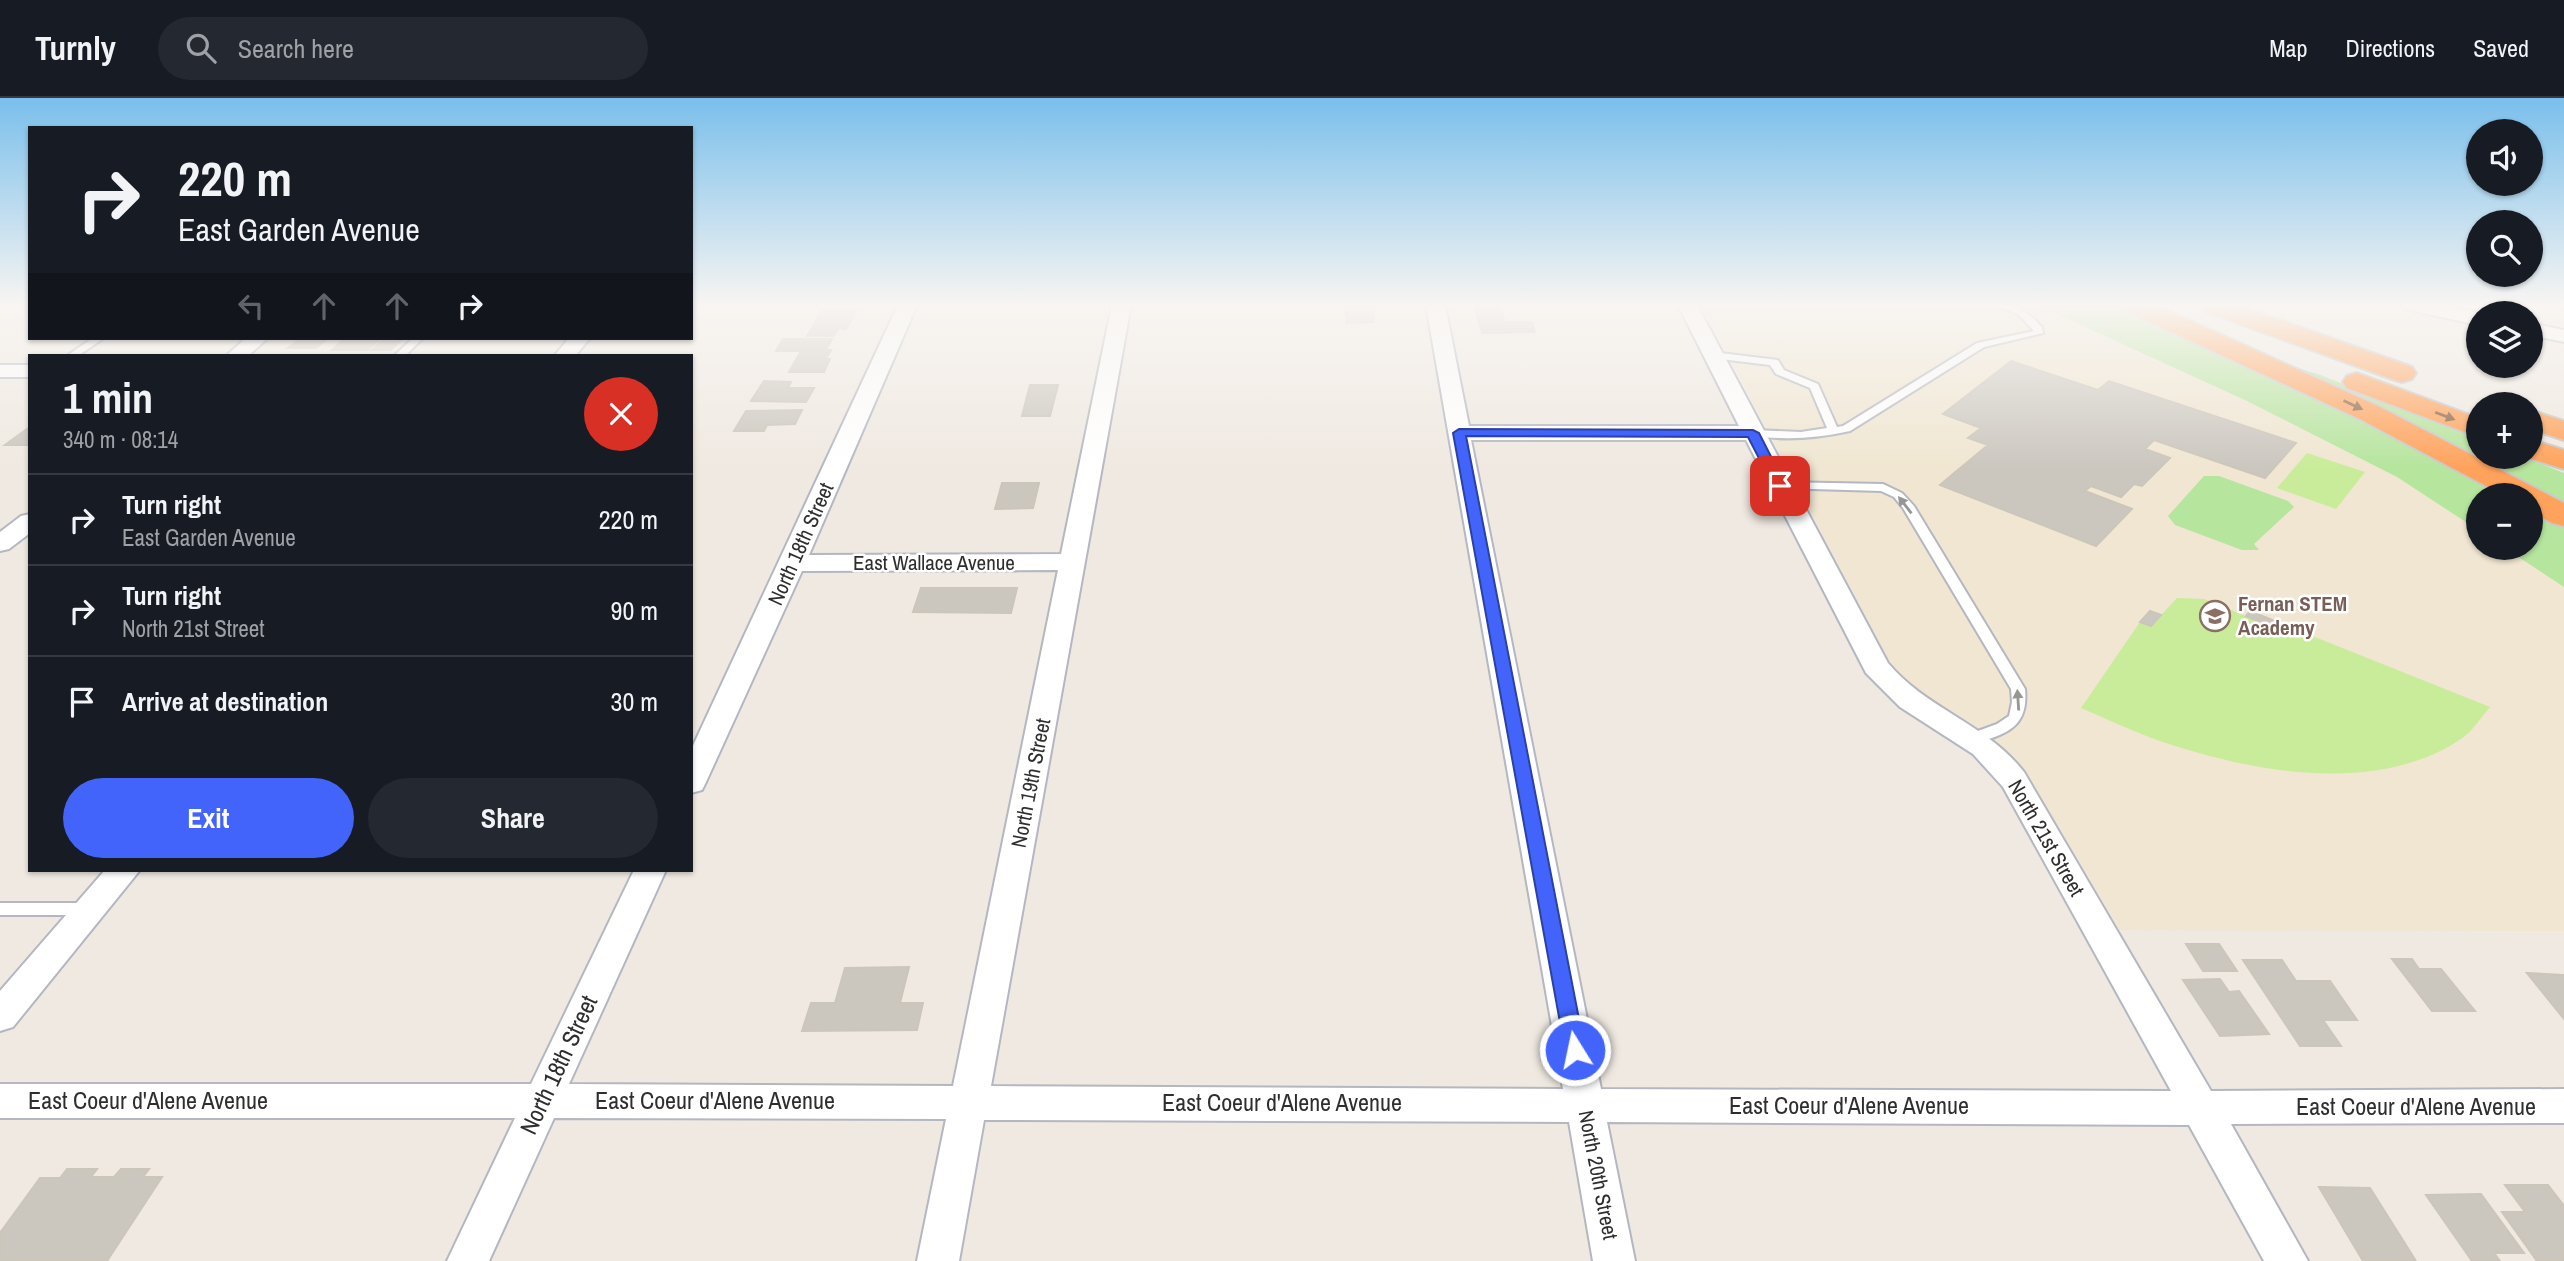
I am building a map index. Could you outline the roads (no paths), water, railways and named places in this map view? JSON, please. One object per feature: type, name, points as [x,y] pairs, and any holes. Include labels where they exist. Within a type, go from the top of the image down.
[{"type":"highway","points":[[2253,359],[2370,413],[2504,483]]},
{"type":"highway","points":[[2296,359],[2466,423]]},
{"type":"highway","points":[[2363,359],[2466,396]]},
{"type":"highway","points":[[2543,424],[2564,431]]},
{"type":"highway","points":[[2543,452],[2564,460]]},
{"type":"highway","points":[[2543,504],[2564,516]]},
{"type":"street","name":"North 18th Street","points":[[693,778],[793,564],[884,359]]},
{"type":"street","name":"North 19th Street","points":[[938,1261],[1112,359]]},
{"type":"street","name":"North 20th Street","points":[[1445,359],[1615,1261]]},
{"type":"street","name":"North 21st Street","points":[[1714,359],[1860,641],[1882,676],[1912,704],[1972,739],[1998,759],[2018,786],[2287,1261]]},
{"type":"street","points":[[0,371],[28,371]]},
{"type":"street","points":[[1459,433],[1753,433]]},
{"type":"street","points":[[0,544],[28,523]]},
{"type":"street","name":"East Wallace Avenue","points":[[793,564],[1074,562]]},
{"type":"street","points":[[0,1016],[122,872]]},
{"type":"street","name":"North 18th Street","points":[[468,1261],[649,872]]},
{"type":"street","name":"East Coeur d'Alene Avenue","points":[[0,1101],[2200,1108],[2564,1106]]},
{"type":"lane","points":[[1750,359],[1774,362],[1780,372],[1818,390],[1834,432]]},
{"type":"lane","points":[[1753,433],[1801,435],[1846,429],[1958,359]]},
{"type":"lane","points":[[1780,486],[1883,488],[1898,495],[1908,506],[2018,689],[2021,706],[2018,716],[2010,723],[1972,739]]},
{"type":"lane","points":[[0,909],[91,909]]},
{"type":"place","name":"Fernan STEM Academy","points":[[2215,616]]}]
